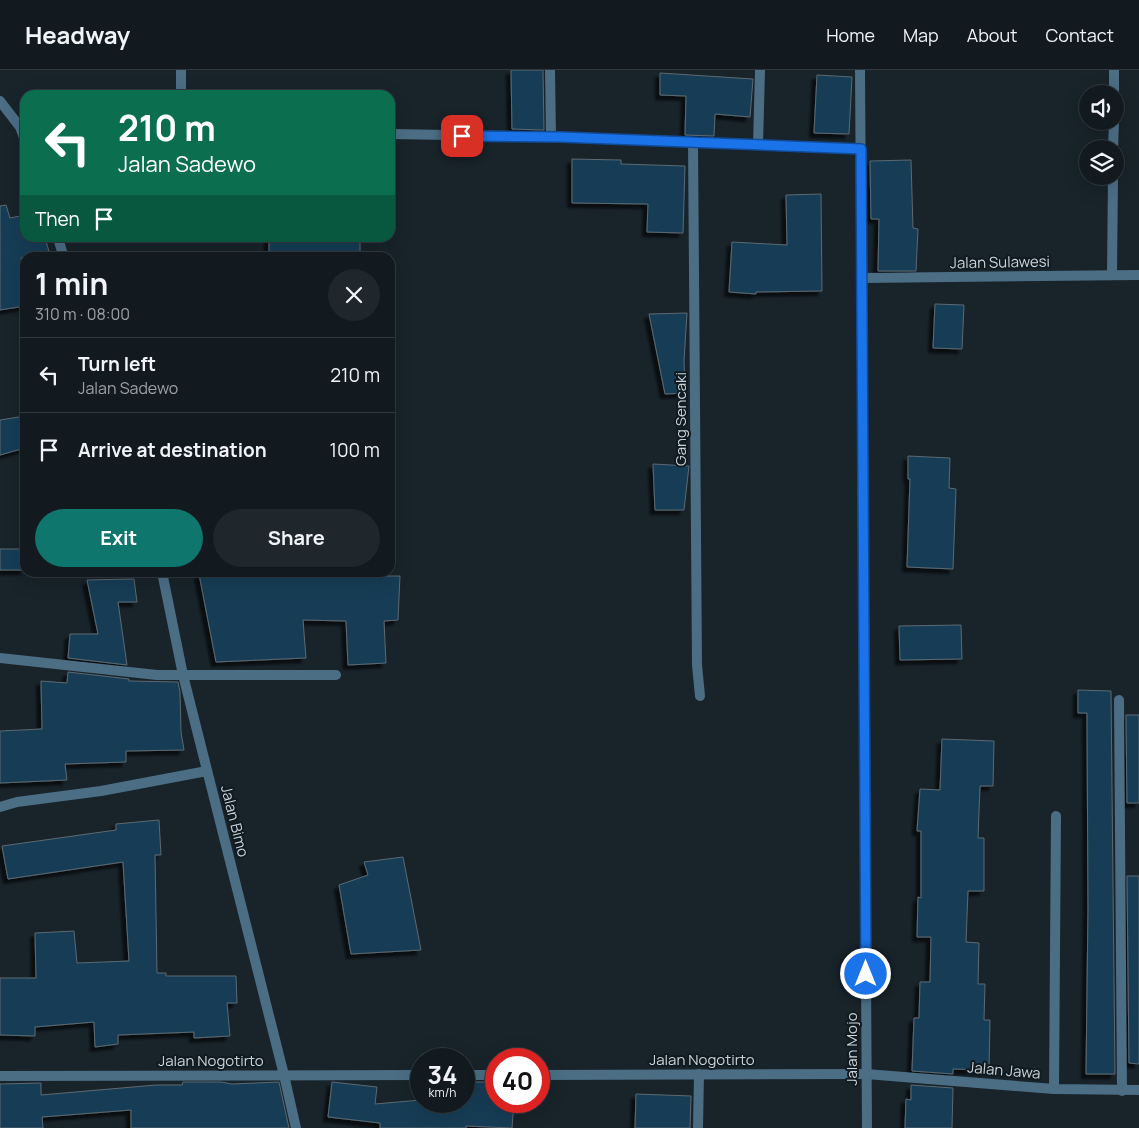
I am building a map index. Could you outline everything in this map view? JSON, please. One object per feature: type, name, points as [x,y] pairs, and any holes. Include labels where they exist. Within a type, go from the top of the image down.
[{"type":"street","points":[[181,70],[181,90]]},
{"type":"street","points":[[550,70],[551,137]]},
{"type":"street","points":[[758,145],[760,70]]},
{"type":"street","name":"Jalan Mojo","points":[[860,70],[867,1128]]},
{"type":"street","points":[[1114,70],[1114,85]]},
{"type":"street","points":[[0,101],[20,124]]},
{"type":"street","points":[[395,134],[551,137],[861,149]]},
{"type":"street","name":"Gang Sencaki","points":[[692,143],[697,664],[700,696]]},
{"type":"street","points":[[1112,275],[1113,185]]},
{"type":"street","name":"Jalan Sulawesi","points":[[862,278],[1139,275]]},
{"type":"street","name":"Jalan Bimo","points":[[163,577],[183,675],[296,1128]]},
{"type":"street","points":[[0,658],[148,674],[336,675]]},
{"type":"street","points":[[1119,700],[1122,1091]]},
{"type":"street","points":[[0,807],[18,802],[207,772]]},
{"type":"street","points":[[1054,1089],[1056,816]]},
{"type":"street","points":[[698,1128],[699,1074]]},
{"type":"street","name":"Jalan Nogotirto","points":[[550,1075],[866,1074]]},
{"type":"street","name":"Jalan Jawa","points":[[866,1074],[1054,1089],[1139,1090]]},
{"type":"street","name":"Jalan Nogotirto","points":[[0,1076],[410,1075]]},
{"type":"building","points":[[511,70],[543,70],[544,130],[512,129]]},
{"type":"building","points":[[660,73],[753,79],[750,117],[715,114],[714,136],[685,135],[686,96],[660,95]]},
{"type":"building","points":[[817,75],[852,77],[849,134],[814,133]]},
{"type":"building","points":[[572,159],[621,160],[621,164],[685,166],[683,233],[647,232],[648,204],[572,203]]},
{"type":"building","points":[[911,160],[913,228],[918,229],[916,271],[878,271],[879,219],[871,219],[870,161]]},
{"type":"building","points":[[821,194],[822,291],[756,292],[756,294],[729,292],[732,242],[787,245],[786,195]]},
{"type":"building","points":[[6,205],[10,218],[20,216],[20,242],[46,242],[49,252],[20,252],[20,307],[0,310],[0,206]]},
{"type":"building","points":[[269,242],[360,242],[360,252],[269,252]]},
{"type":"building","points":[[935,304],[964,305],[962,349],[933,348]]},
{"type":"building","points":[[687,313],[684,361],[685,393],[665,394],[649,314]]},
{"type":"building","points":[[20,417],[20,449],[0,455],[0,420]]},
{"type":"building","points":[[908,456],[950,458],[949,488],[956,489],[953,569],[907,567],[910,479],[908,479]]},
{"type":"building","points":[[653,464],[689,466],[684,510],[655,510]]},
{"type":"building","points":[[0,549],[20,549],[20,570],[0,570]]},
{"type":"building","points":[[400,576],[398,620],[384,621],[386,663],[348,665],[346,621],[303,620],[306,658],[216,662],[200,577]]},
{"type":"building","points":[[134,579],[137,602],[118,602],[127,665],[68,658],[70,634],[98,634],[87,580]]},
{"type":"building","points":[[961,625],[962,659],[900,660],[899,626]]},
{"type":"building","points":[[68,672],[129,679],[129,681],[178,682],[184,750],[126,751],[126,762],[65,764],[67,780],[0,783],[0,731],[42,729],[41,681],[67,683]]},
{"type":"building","points":[[1078,690],[1111,691],[1115,1074],[1086,1074],[1088,910],[1087,713],[1078,713]]},
{"type":"building","points":[[1126,715],[1139,715],[1139,803],[1127,803]]},
{"type":"building","points":[[942,739],[994,741],[993,786],[980,786],[978,838],[984,838],[984,891],[968,891],[966,942],[979,943],[978,984],[985,984],[984,1020],[990,1020],[989,1070],[953,1069],[953,1074],[912,1071],[914,1018],[919,1018],[920,982],[930,982],[931,937],[917,937],[918,897],[921,898],[921,831],[917,831],[920,789],[940,790]]},
{"type":"building","points":[[159,820],[161,855],[155,855],[157,973],[166,973],[166,976],[236,976],[237,1003],[227,1003],[230,1036],[194,1038],[194,1032],[118,1035],[118,1044],[95,1047],[94,1022],[35,1027],[35,1036],[0,1035],[0,978],[36,978],[35,933],[74,931],[77,963],[129,961],[123,862],[8,879],[2,846],[116,830],[116,824]]},
{"type":"building","points":[[403,857],[421,950],[351,954],[339,885],[368,875],[364,862]]},
{"type":"building","points":[[1127,876],[1139,876],[1139,1064],[1129,1063]]},
{"type":"building","points":[[183,1082],[221,1082],[232,1084],[279,1082],[289,1128],[131,1128],[131,1110],[42,1117],[43,1128],[0,1128],[0,1084],[41,1083],[41,1095],[156,1085],[182,1085]]},
{"type":"building","points":[[332,1082],[377,1087],[375,1104],[410,1101],[410,1113],[475,1113],[475,1082],[485,1082],[485,1113],[513,1113],[512,1128],[466,1126],[466,1128],[380,1128],[380,1123],[328,1117]]},
{"type":"building","points":[[911,1085],[953,1088],[952,1128],[905,1128],[906,1099],[911,1100]]},
{"type":"building","points":[[636,1094],[691,1096],[690,1128],[635,1128]]},
{"type":"route","points":[[462,136],[561,137],[861,149],[866,974]]}]
